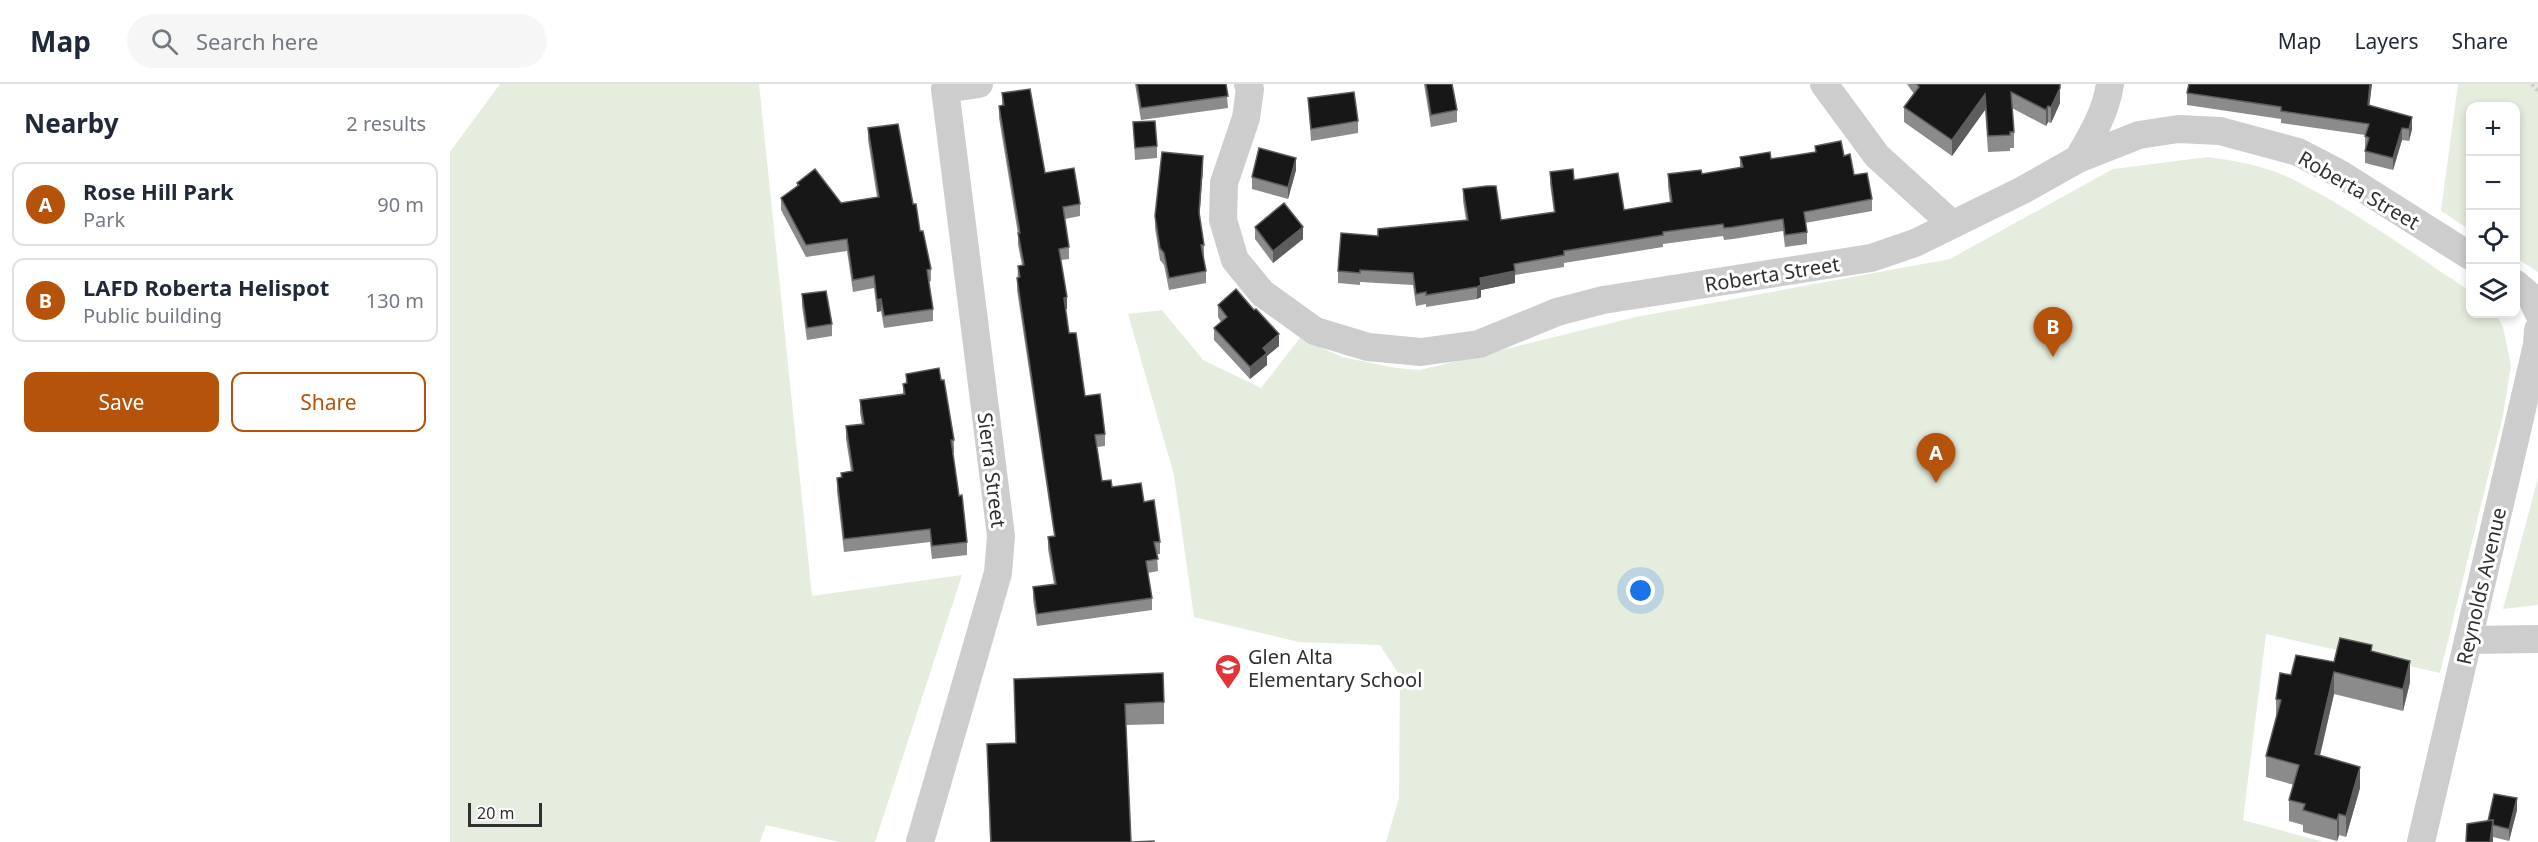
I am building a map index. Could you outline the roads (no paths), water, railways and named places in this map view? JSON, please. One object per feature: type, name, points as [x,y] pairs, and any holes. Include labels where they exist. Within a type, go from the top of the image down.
[{"type":"street","name":"Sierra Street","points":[[920,842],[998,573],[1000,536],[945,89],[979,84]]},
{"type":"street","name":"Roberta Street","points":[[1248,84],[1250,89],[1246,118],[1224,183],[1223,220],[1235,260],[1262,293],[1315,331],[1368,347],[1421,352],[1479,344],[1557,312],[1604,300],[1871,258],[1915,243],[2078,159],[2139,135],[2178,129],[2220,131],[2298,152],[2342,175],[2466,253]]},
{"type":"street","points":[[1824,84],[1877,156],[1952,224]]},
{"type":"street","points":[[2078,159],[2107,102],[2110,84]]},
{"type":"street","points":[[2520,288],[2530,297],[2538,312]]},
{"type":"street","name":"Reynolds Avenue","points":[[2421,842],[2534,356],[2538,330]]},
{"type":"street","points":[[2468,640],[2538,639]]},
{"type":"place","name":"LAFD Roberta Helispot","points":[[2053,357]]},
{"type":"place","name":"Rose Hill Park","points":[[1936,483]]},
{"type":"place","name":"Glen Alta Elementary School","points":[[1228,690]]}]
